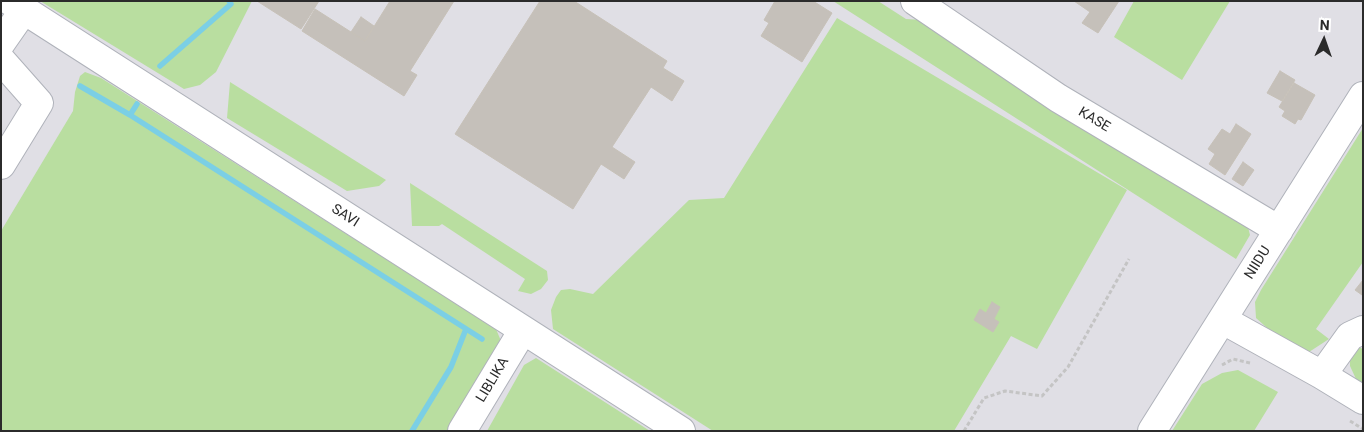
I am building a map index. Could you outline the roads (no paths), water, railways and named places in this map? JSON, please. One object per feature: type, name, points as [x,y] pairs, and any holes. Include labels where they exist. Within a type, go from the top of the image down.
[{"type":"street","name":"KASE","points":[[915,1],[1058,98],[1278,230]]},
{"type":"street","points":[[1,43],[17,6]]},
{"type":"street","name":"SAVI","points":[[17,6],[681,431]]},
{"type":"street","points":[[1,60],[39,103],[1,165]]},
{"type":"street","name":"NIIDU","points":[[1152,431],[1363,96]]},
{"type":"street","points":[[1223,320],[1322,375],[1356,410]]},
{"type":"street","name":"LIBLIKA","points":[[462,431],[523,330]]},
{"type":"street","points":[[1322,375],[1350,336],[1363,330]]},
{"type":"waterway","points":[[160,66],[231,4],[229,1]]},
{"type":"waterway","points":[[80,86],[130,115],[482,339]]},
{"type":"waterway","points":[[130,115],[137,104]]},
{"type":"waterway","points":[[412,431],[451,367],[466,329]]}]
